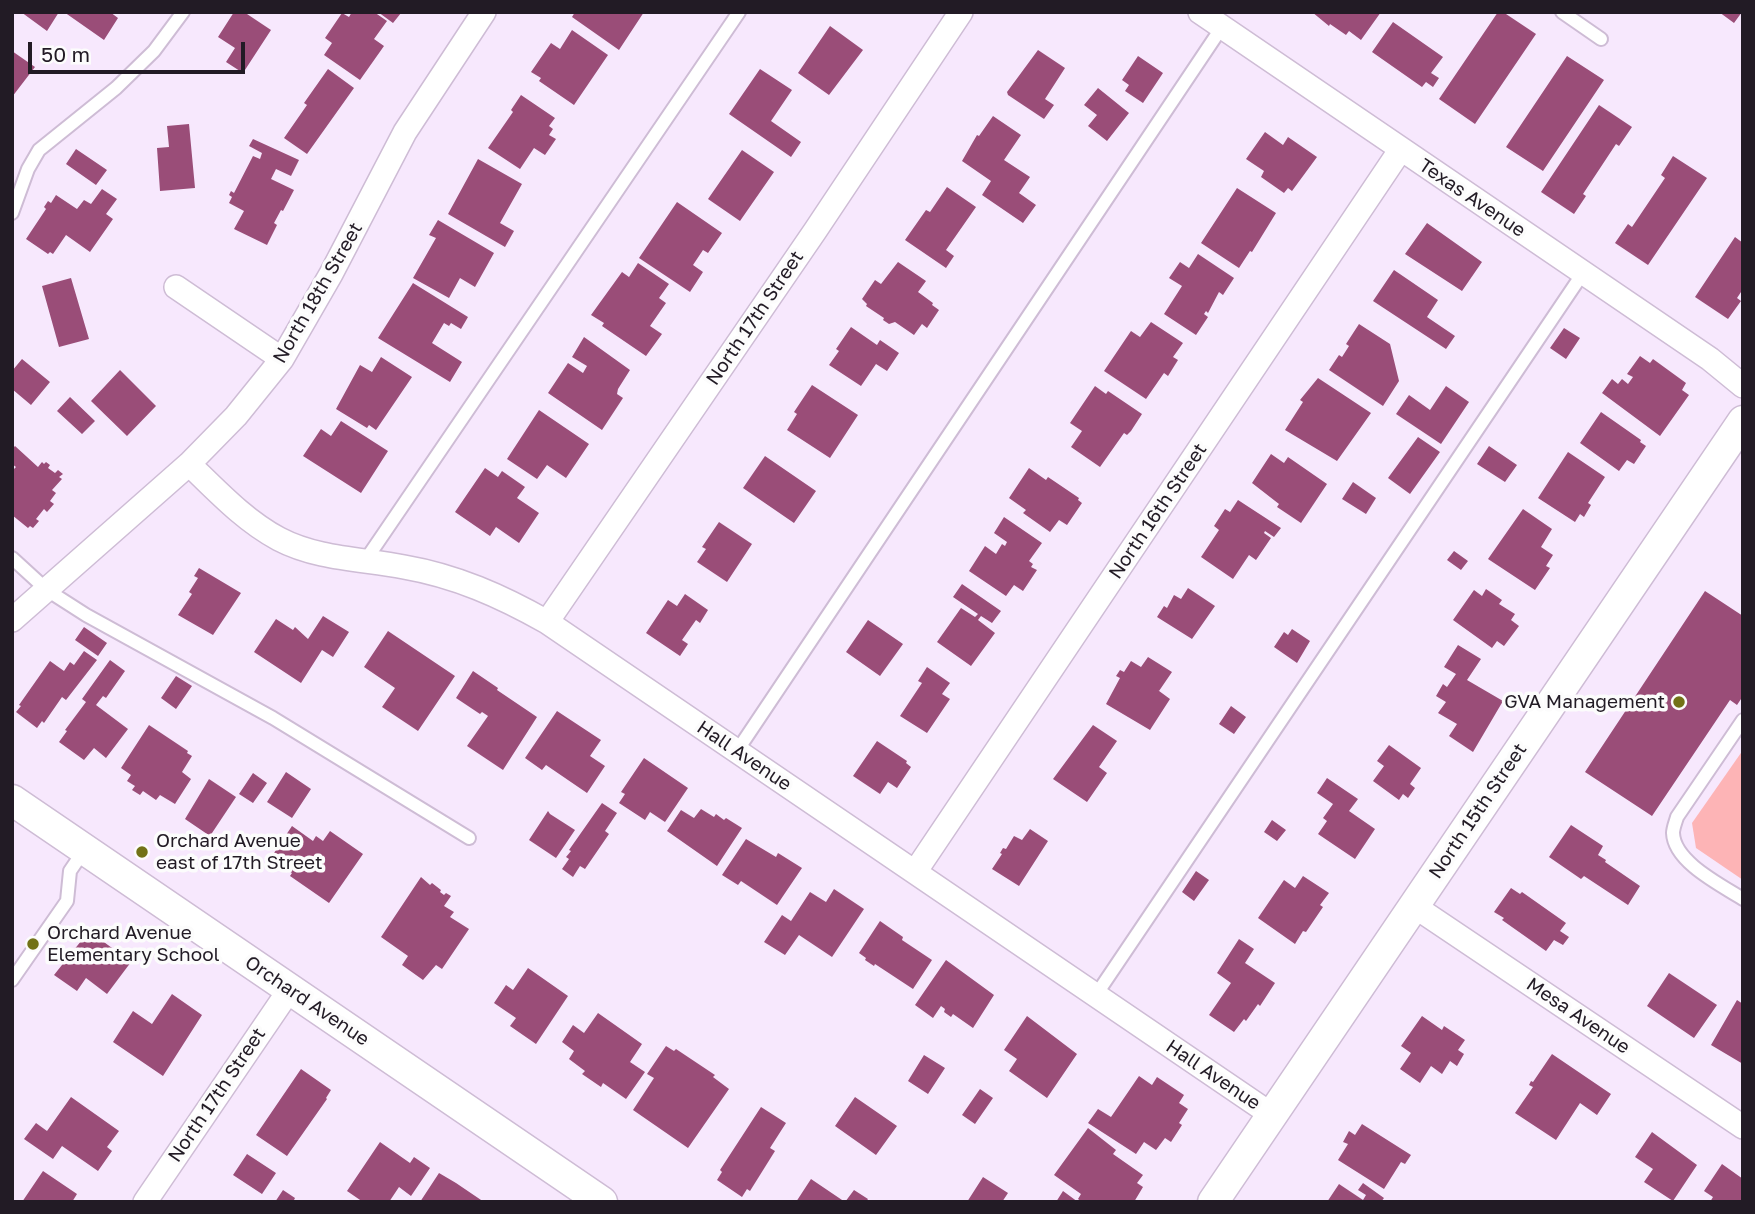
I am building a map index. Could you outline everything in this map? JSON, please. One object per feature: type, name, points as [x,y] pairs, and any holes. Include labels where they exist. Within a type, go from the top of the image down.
[{"type":"street","name":"North 18th Street","points":[[12,621],[189,464],[236,416],[282,359],[331,274],[405,132],[484,12]]},
{"type":"street","name":"North 17th Street","points":[[547,622],[815,231],[961,12]]},
{"type":"street","name":"Texas Avenue","points":[[1200,12],[1710,359],[1743,386]]},
{"type":"street","name":"North 16th Street","points":[[915,872],[1401,149]]},
{"type":"street","points":[[176,287],[282,359]]},
{"type":"street","name":"North 15th Street","points":[[1215,1201],[1743,421]]},
{"type":"street","name":"Hall Avenue","points":[[189,464],[244,516],[279,539],[315,552],[404,567],[475,585],[547,622],[1272,1115]]},
{"type":"street","name":"Orchard Avenue","points":[[12,800],[602,1202]]},
{"type":"street","name":"Mesa Avenue","points":[[1414,906],[1743,1127]]},
{"type":"street","name":"North 17th Street","points":[[145,1202],[290,989]]},
{"type":"lane","points":[[12,213],[28,169],[39,150],[125,79],[153,51],[183,12]]},
{"type":"lane","points":[[365,561],[739,12]]},
{"type":"lane","points":[[1562,12],[1601,40]]},
{"type":"lane","points":[[737,751],[1222,27]]},
{"type":"lane","points":[[1096,995],[1583,273]]},
{"type":"lane","points":[[12,558],[47,590],[86,615],[273,718],[470,838]]},
{"type":"lane","points":[[1743,720],[1677,817],[1673,833],[1678,848],[1688,863],[1743,899]]},
{"type":"lane","points":[[12,980],[66,901],[70,872],[85,849]]},
{"type":"shaded area","points":[[1743,750],[1743,880],[1696,848],[1692,823]]},
{"type":"building","points":[[21,12],[59,12],[47,31]]},
{"type":"building","points":[[64,12],[110,12],[118,18],[104,40]]},
{"type":"building","points":[[234,12],[244,12],[271,30],[243,73],[226,62],[235,48],[218,37]]},
{"type":"building","points":[[352,12],[374,12],[387,21],[374,39],[384,46],[360,80],[324,55],[332,43],[325,38],[342,13],[349,17]]},
{"type":"building","points":[[378,12],[399,12],[401,13],[393,23]]},
{"type":"building","points":[[575,12],[644,12],[619,50],[572,17]]},
{"type":"building","points":[[1312,12],[1381,12],[1361,40],[1349,31],[1346,35],[1330,24],[1329,26]]},
{"type":"building","points":[[1498,12],[1503,12],[1536,34],[1475,124],[1439,99]]},
{"type":"building","points":[[1719,12],[1742,12],[1734,23]]},
{"type":"building","points":[[1393,22],[1443,57],[1431,73],[1439,78],[1433,87],[1426,82],[1422,87],[1372,52]]},
{"type":"building","points":[[830,26],[863,50],[829,95],[798,73]]},
{"type":"building","points":[[572,30],[608,55],[574,105],[539,81],[541,78],[531,72],[551,43],[560,49]]},
{"type":"building","points":[[1038,50],[1065,68],[1045,99],[1054,105],[1044,119],[1007,92]]},
{"type":"building","points":[[12,51],[35,67],[12,97]]},
{"type":"building","points":[[1138,56],[1163,73],[1143,103],[1125,91],[1129,85],[1122,80]]},
{"type":"building","points":[[1567,56],[1604,80],[1543,171],[1506,147]]},
{"type":"building","points":[[328,69],[354,88],[307,154],[284,138]]},
{"type":"building","points":[[760,69],[792,90],[771,121],[801,142],[791,157],[729,114]]},
{"type":"building","points":[[1098,88],[1129,113],[1107,141],[1088,126],[1097,115],[1084,105]]},
{"type":"building","points":[[521,95],[555,118],[549,126],[553,129],[549,135],[556,139],[545,155],[534,148],[520,169],[488,148],[513,112],[511,110]]},
{"type":"building","points":[[1599,105],[1632,127],[1619,146],[1616,144],[1583,194],[1586,196],[1574,214],[1541,192]]},
{"type":"building","points":[[993,116],[1021,135],[1004,160],[1030,177],[1019,193],[1036,205],[1023,223],[982,195],[991,181],[962,161],[977,135],[979,136]]},
{"type":"building","points":[[189,124],[195,188],[160,191],[157,148],[169,147],[167,126]]},
{"type":"building","points":[[1265,132],[1283,145],[1288,137],[1317,157],[1292,191],[1288,188],[1284,193],[1261,177],[1264,171],[1246,159]]},
{"type":"building","points":[[253,139],[299,160],[291,176],[276,169],[271,179],[294,190],[274,223],[277,225],[267,245],[234,229],[244,211],[229,203],[231,191],[234,193],[253,156],[260,159],[262,153],[249,146]]},
{"type":"building","points":[[76,149],[107,170],[96,185],[66,164]]},
{"type":"building","points":[[742,150],[774,172],[740,221],[708,199]]},
{"type":"building","points":[[1673,156],[1707,178],[1648,265],[1615,243],[1628,224],[1632,227],[1665,178],[1661,175]]},
{"type":"building","points":[[478,159],[522,184],[500,223],[514,231],[505,247],[448,214]]},
{"type":"building","points":[[947,187],[976,207],[946,250],[954,256],[946,268],[905,240],[926,210],[930,212]]},
{"type":"building","points":[[1237,188],[1276,213],[1239,268],[1201,243]]},
{"type":"building","points":[[102,189],[117,199],[106,214],[113,219],[90,252],[66,235],[53,254],[48,254],[26,239],[46,209],[44,207],[48,201],[51,203],[56,195],[77,209],[84,200],[91,204]]},
{"type":"building","points":[[677,202],[722,233],[708,253],[703,250],[693,265],[703,272],[690,292],[639,258]]},
{"type":"building","points":[[438,220],[494,253],[475,287],[460,278],[449,298],[413,278],[436,238],[429,235]]},
{"type":"building","points":[[1427,223],[1482,262],[1462,291],[1405,254]]},
{"type":"building","points":[[1735,237],[1743,243],[1743,289],[1737,298],[1741,301],[1728,319],[1695,297]]},
{"type":"building","points":[[1198,254],[1234,278],[1223,295],[1219,292],[1208,313],[1206,311],[1204,314],[1208,317],[1196,335],[1164,314],[1182,286],[1169,278],[1180,262],[1189,268]]},
{"type":"building","points":[[898,262],[926,281],[918,292],[939,310],[927,328],[922,324],[914,335],[895,322],[889,324],[883,320],[884,318],[866,306],[862,299],[875,280],[881,284]]},
{"type":"building","points":[[638,263],[669,284],[659,298],[666,303],[650,326],[662,334],[646,356],[602,326],[604,323],[591,315],[622,272],[629,277]]},
{"type":"building","points":[[1394,270],[1438,300],[1427,317],[1455,336],[1446,349],[1373,301]]},
{"type":"building","points":[[71,278],[89,339],[59,347],[42,286]]},
{"type":"building","points":[[413,283],[468,317],[461,329],[451,323],[449,326],[444,323],[432,343],[462,362],[450,382],[378,338]]},
{"type":"building","points":[[1151,322],[1183,343],[1173,357],[1178,360],[1168,376],[1164,373],[1146,399],[1104,371],[1131,331],[1140,337]]},
{"type":"building","points":[[1359,324],[1390,344],[1399,381],[1383,406],[1329,370],[1339,355],[1342,357],[1349,346],[1346,344]]},
{"type":"building","points":[[851,327],[877,345],[880,340],[899,353],[887,371],[876,364],[861,386],[829,365]]},
{"type":"building","points":[[1564,328],[1580,338],[1566,359],[1550,348]]},
{"type":"building","points":[[584,337],[630,370],[618,389],[617,394],[623,398],[602,430],[548,393],[568,363],[583,373],[587,366],[572,357]]},
{"type":"building","points":[[1640,356],[1650,363],[1653,359],[1686,383],[1682,390],[1689,395],[1660,436],[1602,393],[1612,379],[1618,384],[1622,379],[1628,384],[1633,377],[1627,374]]},
{"type":"building","points":[[381,357],[412,377],[376,430],[369,425],[367,428],[336,409],[360,365],[372,372]]},
{"type":"building","points":[[22,359],[50,382],[31,405],[12,389],[12,371]]},
{"type":"building","points":[[120,370],[156,406],[127,436],[91,401]]},
{"type":"building","points":[[1318,378],[1371,413],[1337,461],[1285,430],[1303,402],[1300,400]]},
{"type":"building","points":[[812,385],[858,415],[830,458],[787,430],[797,414],[794,412]]},
{"type":"building","points":[[1095,386],[1106,394],[1108,391],[1142,414],[1131,431],[1127,435],[1124,433],[1100,467],[1071,447],[1082,431],[1070,423]]},
{"type":"building","points":[[1446,386],[1469,402],[1441,444],[1396,414],[1409,395],[1430,410]]},
{"type":"building","points":[[70,397],[95,421],[82,434],[57,411]]},
{"type":"building","points":[[539,410],[589,444],[566,478],[547,465],[537,479],[507,459]]},
{"type":"building","points":[[1601,412],[1646,446],[1634,464],[1627,460],[1619,471],[1580,443]]},
{"type":"building","points":[[341,421],[388,451],[361,493],[303,456],[321,429],[331,436]]},
{"type":"building","points":[[1418,437],[1440,452],[1410,494],[1388,478]]},
{"type":"building","points":[[15,446],[38,467],[42,462],[46,462],[50,465],[48,468],[55,473],[58,470],[63,474],[52,490],[56,493],[50,501],[54,504],[47,512],[44,509],[33,528],[28,528],[12,515],[12,471],[16,467],[12,464],[12,449]]},
{"type":"building","points":[[1489,446],[1517,465],[1505,482],[1477,464]]},
{"type":"building","points":[[1568,452],[1605,477],[1588,503],[1591,505],[1584,517],[1580,514],[1575,522],[1538,498]]},
{"type":"building","points":[[1271,454],[1284,463],[1288,457],[1327,484],[1301,523],[1277,507],[1279,504],[1252,483]]},
{"type":"building","points":[[765,456],[816,491],[794,523],[743,488]]},
{"type":"building","points":[[485,468],[498,477],[502,471],[525,487],[517,498],[539,513],[519,543],[496,527],[490,536],[455,512]]},
{"type":"building","points":[[1029,468],[1079,498],[1082,503],[1067,525],[1059,520],[1050,532],[1023,513],[1026,510],[1009,498]]},
{"type":"building","points":[[1353,482],[1376,498],[1366,514],[1342,499]]},
{"type":"building","points":[[1238,500],[1281,528],[1274,537],[1265,531],[1271,538],[1256,560],[1249,555],[1233,579],[1201,557],[1219,530],[1214,526],[1225,509],[1230,512]]},
{"type":"building","points":[[1523,509],[1552,529],[1541,547],[1553,555],[1546,566],[1550,568],[1535,590],[1488,559]]},
{"type":"building","points":[[1004,517],[1042,543],[1029,561],[1033,564],[1031,567],[1037,570],[1023,591],[1014,585],[1006,596],[969,571],[985,546],[996,554],[1002,544],[1005,546],[1007,542],[994,533]]},
{"type":"building","points":[[719,522],[752,544],[727,582],[697,562],[706,549],[702,547]]},
{"type":"building","points":[[1454,551],[1468,561],[1461,570],[1447,560]]},
{"type":"building","points":[[199,568],[241,593],[213,635],[178,615],[192,594],[189,592],[198,578],[194,576]]},
{"type":"building","points":[[962,584],[1001,611],[992,623],[981,616],[978,620],[995,633],[971,666],[937,642],[961,608],[975,617],[978,614],[953,597]]},
{"type":"building","points":[[1188,588],[1215,606],[1192,639],[1157,617],[1164,606],[1167,608],[1174,595],[1181,599]]},
{"type":"building","points":[[1486,589],[1502,600],[1499,604],[1515,614],[1511,620],[1519,626],[1504,646],[1497,641],[1492,648],[1453,620],[1474,590],[1482,596]]},
{"type":"building","name":"GVA Management","points":[[1705,591],[1743,616],[1743,696],[1737,705],[1730,700],[1652,816],[1585,772]]},
{"type":"building","points":[[685,594],[708,610],[700,623],[696,620],[682,640],[688,644],[680,656],[646,633],[668,600],[677,606]]},
{"type":"building","points":[[323,616],[349,632],[333,657],[322,650],[301,683],[254,652],[276,619],[293,630],[295,627],[308,639]]},
{"type":"building","points":[[868,620],[903,644],[880,676],[846,652]]},
{"type":"building","points":[[84,627],[107,643],[98,656],[75,640]]},
{"type":"building","points":[[1292,629],[1310,641],[1297,663],[1274,647],[1284,632],[1288,635]]},
{"type":"building","points":[[388,631],[455,676],[418,731],[382,707],[395,688],[364,667]]},
{"type":"building","points":[[1458,645],[1481,659],[1467,680],[1503,701],[1473,752],[1449,736],[1457,724],[1438,713],[1446,702],[1436,696],[1443,684],[1447,687],[1456,674],[1444,667]]},
{"type":"building","points":[[84,651],[97,660],[66,700],[62,697],[44,723],[42,721],[37,728],[16,712],[50,661],[64,671],[70,662],[74,665]]},
{"type":"building","points":[[1148,657],[1172,672],[1159,691],[1170,699],[1150,730],[1106,704],[1120,678],[1116,676],[1120,670],[1124,672],[1131,661],[1141,667]]},
{"type":"building","points":[[110,660],[125,671],[106,698],[103,696],[96,705],[128,729],[106,758],[94,748],[84,760],[59,742],[86,702],[82,699]]},
{"type":"building","points":[[927,667],[950,683],[942,694],[950,699],[927,733],[900,716],[922,683],[918,681]]},
{"type":"building","points":[[473,671],[537,717],[503,770],[467,746],[488,716],[482,712],[480,714],[456,698]]},
{"type":"building","points":[[176,676],[192,686],[176,709],[161,698]]},
{"type":"building","points":[[1231,706],[1246,717],[1234,734],[1219,724]]},
{"type":"building","points":[[557,711],[601,740],[590,756],[605,766],[587,793],[546,765],[542,770],[525,758]]},
{"type":"building","points":[[149,725],[192,756],[182,772],[191,779],[175,804],[160,795],[156,800],[143,791],[140,795],[132,790],[135,786],[127,781],[131,775],[121,768]]},
{"type":"building","points":[[1093,725],[1117,741],[1099,767],[1107,773],[1087,802],[1053,779]]},
{"type":"building","points":[[877,741],[907,761],[911,767],[897,788],[888,782],[880,794],[853,776]]},
{"type":"building","points":[[1389,745],[1421,768],[1410,784],[1415,788],[1408,798],[1403,794],[1399,800],[1373,781],[1384,766],[1377,761]]},
{"type":"building","points":[[644,758],[688,788],[665,822],[650,812],[645,820],[619,803],[625,794],[621,792]]},
{"type":"building","points":[[286,772],[311,789],[292,818],[267,802]]},
{"type":"building","points":[[253,773],[267,783],[253,803],[239,794]]},
{"type":"building","points":[[1327,778],[1358,799],[1349,811],[1375,829],[1355,859],[1318,834],[1327,821],[1323,818],[1333,804],[1317,793]]},
{"type":"building","points":[[209,779],[236,797],[210,836],[185,819]]},
{"type":"building","points":[[602,803],[617,813],[605,831],[609,834],[585,869],[580,866],[573,877],[562,869],[569,859],[566,857]]},
{"type":"building","points":[[701,809],[714,817],[716,814],[724,820],[726,818],[742,828],[717,866],[667,831],[681,810],[694,818]]},
{"type":"building","points":[[548,811],[575,830],[556,858],[529,840]]},
{"type":"building","points":[[1272,820],[1286,830],[1277,841],[1264,832]]},
{"type":"building","points":[[1571,825],[1603,846],[1598,855],[1640,886],[1628,905],[1584,876],[1581,879],[1549,857]]},
{"type":"building","points":[[292,826],[313,841],[316,836],[323,841],[330,831],[363,854],[329,903],[270,859]]},
{"type":"building","points":[[1030,829],[1048,841],[1019,886],[992,869],[1003,848],[1006,849],[1014,836],[1022,840]]},
{"type":"building","points":[[746,839],[776,857],[778,853],[802,868],[777,905],[741,881],[738,885],[722,875]]},
{"type":"building","points":[[1196,871],[1209,880],[1194,901],[1182,892]]},
{"type":"building","points":[[1303,876],[1329,893],[1320,905],[1323,907],[1295,944],[1258,918],[1284,880],[1295,888]]},
{"type":"building","points":[[421,877],[444,895],[446,893],[451,896],[444,906],[454,912],[450,917],[469,929],[442,969],[436,965],[423,980],[402,965],[408,956],[381,937]]},
{"type":"building","points":[[1511,888],[1520,894],[1522,892],[1566,923],[1560,931],[1569,937],[1563,945],[1554,940],[1546,951],[1494,912]]},
{"type":"building","points":[[834,889],[864,909],[832,957],[799,935],[785,955],[764,942],[782,915],[791,921],[810,892],[826,902]]},
{"type":"building","points":[[880,921],[932,960],[913,989],[865,960],[859,953]]},
{"type":"building","points":[[89,931],[131,962],[107,994],[86,978],[77,991],[54,975]]},
{"type":"building","points":[[1239,939],[1254,949],[1245,963],[1275,983],[1260,1006],[1258,1004],[1234,1032],[1209,1015],[1231,983],[1217,973]]},
{"type":"building","points":[[946,960],[994,995],[973,1028],[953,1014],[951,1017],[941,1006],[933,1018],[915,1005]]},
{"type":"building","points":[[528,968],[568,996],[536,1044],[510,1026],[516,1018],[494,1003],[506,985],[513,990]]},
{"type":"building","points":[[1669,973],[1717,1005],[1694,1038],[1647,1006]]},
{"type":"building","points":[[172,994],[202,1015],[163,1076],[113,1042],[133,1011],[152,1024]]},
{"type":"building","points":[[1737,1000],[1743,1004],[1743,1064],[1711,1045]]},
{"type":"building","points":[[598,1013],[642,1044],[630,1062],[645,1072],[626,1099],[603,1083],[601,1087],[582,1074],[585,1071],[569,1059],[574,1051],[562,1042],[573,1025],[584,1033]]},
{"type":"building","points":[[1027,1016],[1077,1054],[1047,1098],[1009,1071],[1017,1059],[1004,1050]]},
{"type":"building","points":[[1422,1016],[1442,1030],[1444,1026],[1465,1040],[1458,1050],[1464,1054],[1457,1066],[1450,1061],[1442,1074],[1431,1066],[1420,1083],[1400,1069],[1411,1053],[1401,1046]]},
{"type":"building","points":[[666,1046],[674,1051],[676,1049],[715,1075],[713,1077],[729,1089],[688,1148],[633,1110],[654,1078],[647,1074]]},
{"type":"building","points":[[1552,1054],[1611,1094],[1597,1115],[1580,1103],[1556,1140],[1515,1113],[1533,1087],[1529,1085],[1531,1081],[1533,1082]]},
{"type":"building","points":[[924,1055],[945,1068],[928,1094],[908,1081]]},
{"type":"building","points":[[301,1069],[331,1090],[287,1156],[256,1135]]},
{"type":"building","points":[[1139,1076],[1152,1085],[1157,1077],[1184,1095],[1179,1103],[1188,1109],[1171,1142],[1165,1138],[1156,1150],[1144,1142],[1136,1154],[1088,1123],[1098,1109],[1111,1117]]},
{"type":"building","points":[[980,1089],[993,1098],[975,1124],[962,1115]]},
{"type":"building","points":[[71,1097],[119,1131],[107,1147],[112,1151],[98,1171],[62,1146],[53,1159],[24,1139],[36,1123],[47,1131]]},
{"type":"building","points":[[855,1097],[897,1126],[876,1155],[835,1126]]},
{"type":"building","points":[[761,1107],[786,1123],[770,1148],[775,1151],[750,1191],[747,1189],[742,1197],[717,1180],[722,1172],[720,1170]]},
{"type":"building","points":[[1362,1124],[1411,1155],[1405,1164],[1401,1162],[1384,1189],[1338,1160],[1348,1144],[1343,1142],[1349,1131],[1355,1135]]},
{"type":"building","points":[[1088,1128],[1116,1150],[1113,1154],[1143,1175],[1137,1183],[1143,1187],[1134,1202],[1082,1202],[1078,1199],[1081,1194],[1054,1175]]},
{"type":"building","points":[[1652,1132],[1697,1165],[1673,1201],[1644,1182],[1653,1169],[1635,1157]]},
{"type":"building","points":[[380,1142],[410,1163],[414,1157],[430,1168],[411,1196],[399,1187],[389,1202],[363,1202],[347,1191]]},
{"type":"building","points":[[247,1154],[276,1173],[262,1194],[233,1175]]},
{"type":"building","points":[[1722,1164],[1743,1179],[1742,1202],[1710,1202],[1713,1197],[1704,1191]]},
{"type":"building","points":[[43,1171],[77,1194],[72,1202],[22,1202]]},
{"type":"building","points":[[439,1173],[456,1183],[484,1202],[420,1202]]},
{"type":"building","points":[[983,1177],[1008,1193],[1002,1202],[967,1202]]},
{"type":"building","points":[[811,1179],[845,1202],[796,1202]]},
{"type":"building","points":[[1363,1183],[1384,1198],[1381,1202],[1327,1202],[1339,1184],[1363,1200],[1366,1195],[1358,1190]]},
{"type":"building","points":[[283,1190],[295,1198],[293,1202],[275,1202]]},
{"type":"building","points":[[854,1190],[868,1199],[866,1202],[845,1202]]},
{"type":"building","points":[[1063,1191],[1078,1202],[1056,1202]]},
{"type":"place","name":"GVA Management","points":[[1679,702]]},
{"type":"place","name":"Orchard Avenue east of 17th Street","points":[[142,852]]},
{"type":"place","name":"Orchard Avenue Elementary School","points":[[33,944]]}]
